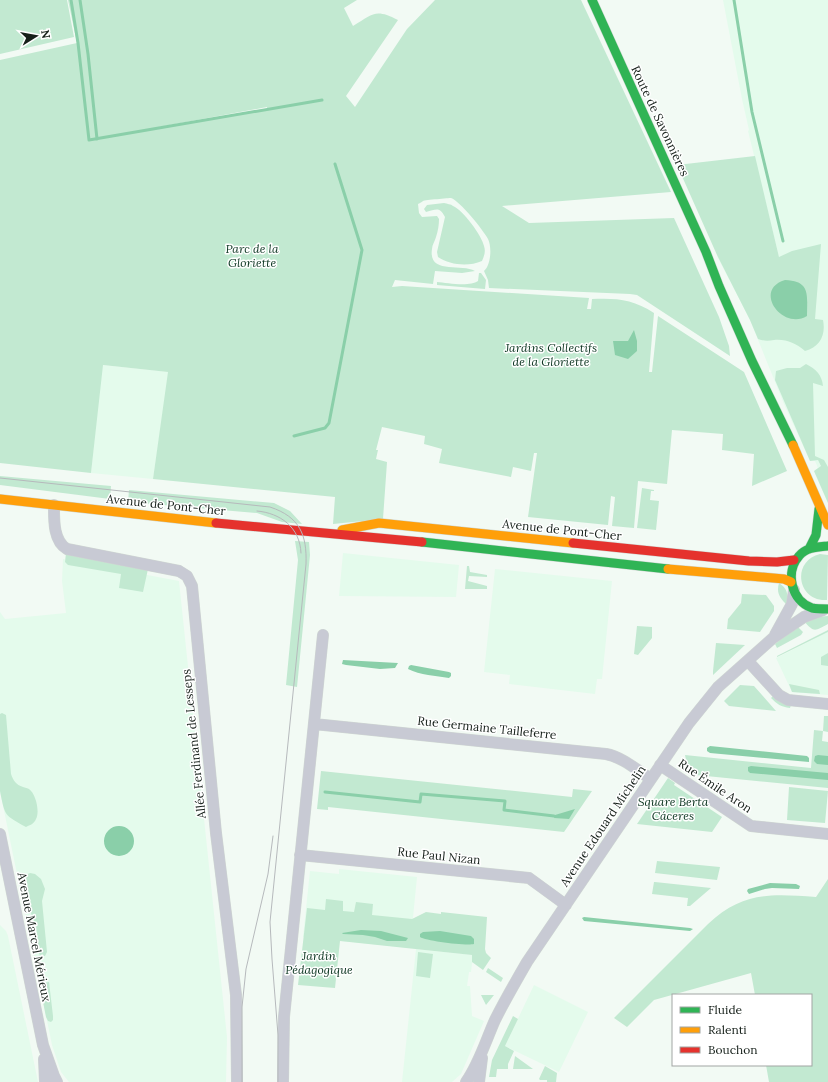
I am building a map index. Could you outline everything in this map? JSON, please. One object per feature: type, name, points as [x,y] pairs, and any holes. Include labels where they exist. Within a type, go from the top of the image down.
[{"type":"main road","name":"Route de Savonnières","points":[[592,0],[706,252],[719,286],[752,361],[786,430],[828,525]]},
{"type":"main road","name":"Avenue de Pont-Cher","points":[[0,499],[660,568],[784,579],[792,586]]},
{"type":"main road","name":"Route de Savonnières","points":[[809,549],[815,540],[818,529],[819,506]]},
{"type":"main road","name":"Avenue de Pont-Cher","points":[[329,534],[338,530],[379,523],[749,561],[777,562],[794,560]]},
{"type":"main road","points":[[826,609],[806,605],[799,598],[792,586],[791,574],[794,560],[809,549],[818,546],[828,546]]},
{"type":"street","name":"Allée Ferdinand de Lesseps","points":[[54,505],[57,536],[63,547],[179,571],[187,576],[192,586],[216,834],[236,995],[237,1082]]},
{"type":"street","name":"Avenue Edouard Michelin","points":[[773,638],[792,604],[792,586]]},
{"type":"street","name":"Avenue Edouard Michelin","points":[[466,1082],[483,1050],[495,1020],[510,990],[527,962],[689,723],[718,687],[773,638],[804,617],[826,609]]},
{"type":"street","points":[[283,1082],[284,1017],[323,635]]},
{"type":"street","points":[[748,661],[783,698],[788,700],[828,704]]},
{"type":"street","name":"Rue Germaine Tailleferre","points":[[314,724],[606,754],[628,764],[651,779]]},
{"type":"street","name":"Rue Émile Aron","points":[[660,765],[751,826],[828,834]]},
{"type":"street","name":"Avenue Marcel Mérieux","points":[[0,834],[43,1045],[57,1082]]},
{"type":"street","name":"Rue Paul Nizan","points":[[300,855],[529,878],[566,905]]},
{"type":"street","name":"Avenue Marcel Mérieux","points":[[43,1045],[44,1082]]},
{"type":"street","name":"Avenue Edouard Michelin","points":[[479,1082],[483,1050]]},
{"type":"shaded area","points":[[723,0],[828,0],[828,503],[814,471],[818,468],[815,461],[810,461],[784,404],[750,320],[717,256],[779,257],[748,131]]},
{"type":"shaded area","points":[[785,280],[799,283],[806,290],[807,316],[798,319],[789,318],[781,314],[775,307],[771,300],[771,292],[775,285]]},
{"type":"shaded area","points":[[634,330],[637,341],[637,351],[628,359],[615,355],[613,341],[628,341]]},
{"type":"shaded area","points":[[102,365],[169,372],[153,479],[91,473]]},
{"type":"shaded area","points":[[343,553],[459,565],[456,597],[339,596]]},
{"type":"shaded area","points":[[63,559],[179,581],[227,1037],[226,1082],[69,1082],[61,1072],[52,1045],[0,791],[0,612],[5,619],[66,613],[62,581]]},
{"type":"shaded area","points":[[495,569],[612,581],[602,679],[597,679],[595,694],[509,684],[510,675],[484,672]]},
{"type":"shaded area","points":[[828,632],[828,695],[792,692],[776,658]]},
{"type":"shaded area","points":[[343,660],[398,663],[395,668],[380,669],[346,665],[342,664]]},
{"type":"shaded area","points":[[411,665],[449,672],[451,673],[451,676],[449,678],[418,673],[408,669]]},
{"type":"shaded area","points":[[710,746],[807,756],[809,758],[809,762],[710,753],[707,751],[707,748]]},
{"type":"shaded area","points":[[815,756],[828,756],[828,765],[817,764],[814,761]]},
{"type":"shaded area","points":[[751,766],[828,773],[828,780],[750,773],[748,771],[748,767]]},
{"type":"shaded area","points":[[575,809],[569,819],[554,818],[555,815]]},
{"type":"shaded area","points":[[119,826],[125,827],[133,835],[133,847],[125,855],[119,856],[113,855],[105,847],[104,841],[105,835],[113,827]]},
{"type":"shaded area","points":[[339,869],[417,877],[410,948],[303,937],[310,871],[339,874]]},
{"type":"shaded area","points":[[770,883],[796,884],[800,886],[799,889],[772,888],[749,894],[747,891],[748,889]]},
{"type":"shaded area","points":[[582,918],[693,929],[690,931],[584,921]]},
{"type":"shaded area","points":[[0,925],[6,931],[8,936],[38,1082],[0,1082]]},
{"type":"shaded area","points":[[361,930],[381,931],[408,938],[406,941],[387,941],[375,937],[342,933]]},
{"type":"shaded area","points":[[440,931],[471,936],[474,939],[474,944],[446,943],[420,937],[420,934],[423,932]]},
{"type":"shaded area","points":[[416,949],[473,955],[471,972],[469,972],[467,986],[470,986],[472,1016],[484,1021],[461,1074],[452,1082],[402,1082]]},
{"type":"shaded area","points":[[534,985],[588,1012],[559,1072],[505,1046]]},
{"type":"green space","points":[[0,0],[67,0],[74,37],[0,54]]},
{"type":"green space","points":[[68,0],[357,0],[344,8],[353,26],[365,18],[379,13],[398,20],[346,96],[355,107],[407,29],[435,0],[581,0],[671,192],[502,206],[529,223],[674,218],[719,317],[729,346],[730,356],[637,295],[489,288],[488,280],[484,271],[488,265],[490,256],[488,239],[460,204],[451,198],[423,201],[418,204],[419,213],[422,217],[437,216],[439,219],[439,226],[432,248],[432,257],[435,262],[440,265],[475,271],[462,273],[435,271],[433,284],[395,280],[392,287],[402,286],[589,298],[587,309],[591,309],[592,299],[617,299],[631,302],[646,308],[654,313],[649,372],[652,372],[658,316],[744,372],[787,471],[752,486],[754,454],[722,450],[723,434],[672,430],[667,484],[638,481],[634,528],[612,526],[615,497],[611,496],[608,525],[528,517],[537,453],[534,453],[531,471],[513,467],[511,477],[439,463],[442,449],[424,444],[425,436],[382,427],[376,450],[378,450],[376,459],[387,462],[383,519],[333,524],[335,497],[153,479],[168,372],[103,365],[91,473],[0,463],[0,60],[77,43]],"holes":[[[267,107],[267,109],[159,128]]]},
{"type":"green space","points":[[755,156],[779,257],[792,251],[821,244],[815,319],[823,320],[824,331],[821,340],[815,347],[805,351],[787,341],[766,341],[758,339],[717,255],[677,165]]},
{"type":"green space","points":[[444,203],[457,208],[476,230],[485,248],[482,261],[471,264],[459,264],[448,262],[438,257],[437,252],[445,217],[439,210],[426,212],[424,209],[427,205]]},
{"type":"green space","points":[[479,273],[481,273],[486,280],[485,289],[437,285],[437,282],[458,284],[474,283],[478,281]]},
{"type":"green space","points":[[806,364],[818,373],[823,386],[813,383],[815,456],[824,460],[828,467],[828,503],[814,471],[821,466],[818,460],[810,461],[775,380],[776,371],[787,368],[800,368]]},
{"type":"green space","points":[[0,476],[111,486],[110,499],[0,485]]},
{"type":"green space","points":[[642,488],[654,490],[651,491],[650,500],[659,501],[656,530],[637,528]]},
{"type":"green space","points":[[129,490],[274,503],[290,511],[302,524],[282,522],[257,513],[128,502]]},
{"type":"green space","points":[[295,541],[309,542],[310,555],[297,687],[286,685],[298,560]]},
{"type":"green space","points":[[66,553],[148,569],[143,592],[119,588],[121,574],[68,565],[65,562]]},
{"type":"green space","points":[[820,554],[828,555],[827,600],[817,599],[809,595],[801,580],[805,564],[811,558]]},
{"type":"green space","points":[[467,566],[469,566],[470,572],[487,575],[487,577],[469,576],[468,581],[487,586],[487,589],[465,589]]},
{"type":"green space","points":[[779,583],[787,592],[787,605],[779,595]]},
{"type":"green space","points":[[742,594],[766,595],[774,606],[774,611],[760,632],[727,629],[728,619],[741,603]]},
{"type":"green space","points":[[828,616],[828,624],[815,630],[810,628],[804,621],[815,617]]},
{"type":"green space","points":[[637,626],[652,627],[652,638],[638,655],[634,654]]},
{"type":"green space","points":[[797,626],[803,632],[801,635],[777,648],[775,644]]},
{"type":"green space","points":[[828,630],[828,632],[777,657],[777,656]]},
{"type":"green space","points":[[716,643],[745,645],[713,675],[713,671]]},
{"type":"green space","points":[[828,653],[828,666],[821,665],[821,657]]},
{"type":"green space","points":[[789,684],[819,690],[820,694],[792,692]]},
{"type":"green space","points":[[740,685],[754,686],[776,711],[729,706],[724,701]]},
{"type":"green space","points":[[773,696],[791,705],[790,708],[777,704],[771,698]]},
{"type":"green space","points":[[2,713],[6,715],[11,774],[17,784],[31,791],[37,803],[38,812],[36,819],[33,823],[26,827],[9,817],[5,810],[0,791],[0,714]]},
{"type":"green space","points":[[824,716],[828,716],[828,732],[823,731]]},
{"type":"green space","points":[[814,730],[823,731],[822,741],[828,742],[828,788],[696,775],[688,769],[685,755],[811,768]]},
{"type":"green space","points":[[321,771],[572,797],[573,789],[592,791],[564,832],[328,807],[328,810],[317,809]]},
{"type":"green space","name":"Square Berta Cáceres","points":[[668,778],[675,783],[674,785],[722,817],[712,832],[637,824]]},
{"type":"green space","points":[[789,787],[828,791],[825,823],[787,820]]},
{"type":"green space","points":[[657,861],[720,867],[717,880],[655,873]]},
{"type":"green space","points":[[30,873],[35,874],[41,879],[45,889],[42,901],[47,952],[45,956],[40,956],[36,925],[21,890],[22,880]]},
{"type":"green space","points":[[828,879],[828,1082],[769,1082],[766,1066],[812,1066],[812,994],[755,994],[751,973],[654,1000],[627,1027],[614,1018],[708,924],[733,905],[759,897],[785,895],[816,897]]},
{"type":"green space","points":[[654,882],[711,888],[690,906],[687,906],[688,898],[652,894]]},
{"type":"green space","name":"Jardin Pédagogique","points":[[326,899],[343,901],[343,911],[354,912],[356,902],[373,904],[372,915],[412,919],[426,912],[441,914],[441,912],[487,917],[485,949],[486,953],[491,958],[483,970],[472,962],[472,955],[340,941],[335,988],[298,985],[307,908],[325,910]]},
{"type":"green space","points":[[418,952],[433,954],[430,978],[416,976]]},
{"type":"green space","points":[[488,968],[503,978],[501,982],[486,972]]},
{"type":"green space","points":[[49,982],[53,1016],[53,1020],[51,1022],[48,1021],[46,1017],[40,987],[43,983]]},
{"type":"green space","points":[[481,995],[494,995],[486,1005]]},
{"type":"green space","points":[[513,1016],[518,1019],[505,1046],[514,1051],[508,1064],[508,1069],[497,1069],[496,1077],[489,1077],[492,1060]]},
{"type":"green space","points":[[515,1056],[533,1069],[513,1069]]},
{"type":"green space","points":[[545,1066],[557,1073],[556,1082],[547,1082],[547,1080],[539,1079]]},
{"type":"waterway","points":[[71,0],[78,43],[89,140],[322,100]]},
{"type":"waterway","points":[[80,0],[88,54],[97,139]]},
{"type":"waterway","points":[[734,0],[752,112],[783,241]]},
{"type":"waterway","points":[[294,436],[325,428],[329,423],[362,250],[335,164]]},
{"type":"waterway","points":[[325,792],[420,802],[421,794],[505,801],[504,810],[554,816]]},
{"type":"tram line","points":[[0,478],[270,507],[288,516],[300,528],[305,544],[306,564],[270,922],[278,1035],[278,1082]]},
{"type":"tram line","points":[[257,511],[265,512],[281,518],[287,523],[297,536],[301,553]]},
{"type":"tram line","points":[[242,1082],[242,1007],[246,969],[268,874],[273,836]]},
{"type":"traffic: fast","points":[[592,0],[706,252],[719,286],[752,361],[793,445]]},
{"type":"traffic: fast","points":[[809,549],[816,535],[819,509]]},
{"type":"traffic: fast","points":[[422,542],[668,569]]},
{"type":"traffic: fast","points":[[828,546],[812,548],[802,553],[795,563],[791,578],[795,593],[799,599],[812,608],[828,609]]},
{"type":"traffic: slow","points":[[793,445],[828,525]]},
{"type":"traffic: slow","points":[[0,499],[216,523]]},
{"type":"traffic: slow","points":[[342,530],[379,523],[573,543]]},
{"type":"traffic: slow","points":[[668,569],[784,579],[791,582]]},
{"type":"traffic: jam","points":[[216,523],[422,542]]},
{"type":"traffic: jam","points":[[573,543],[749,561],[777,562],[794,560]]},
{"type":"park label","name":"Parc de la Gloriette","points":[[252,256]]},
{"type":"park label","name":"Jardins Collectifs de la Gloriette","points":[[551,355]]}]
